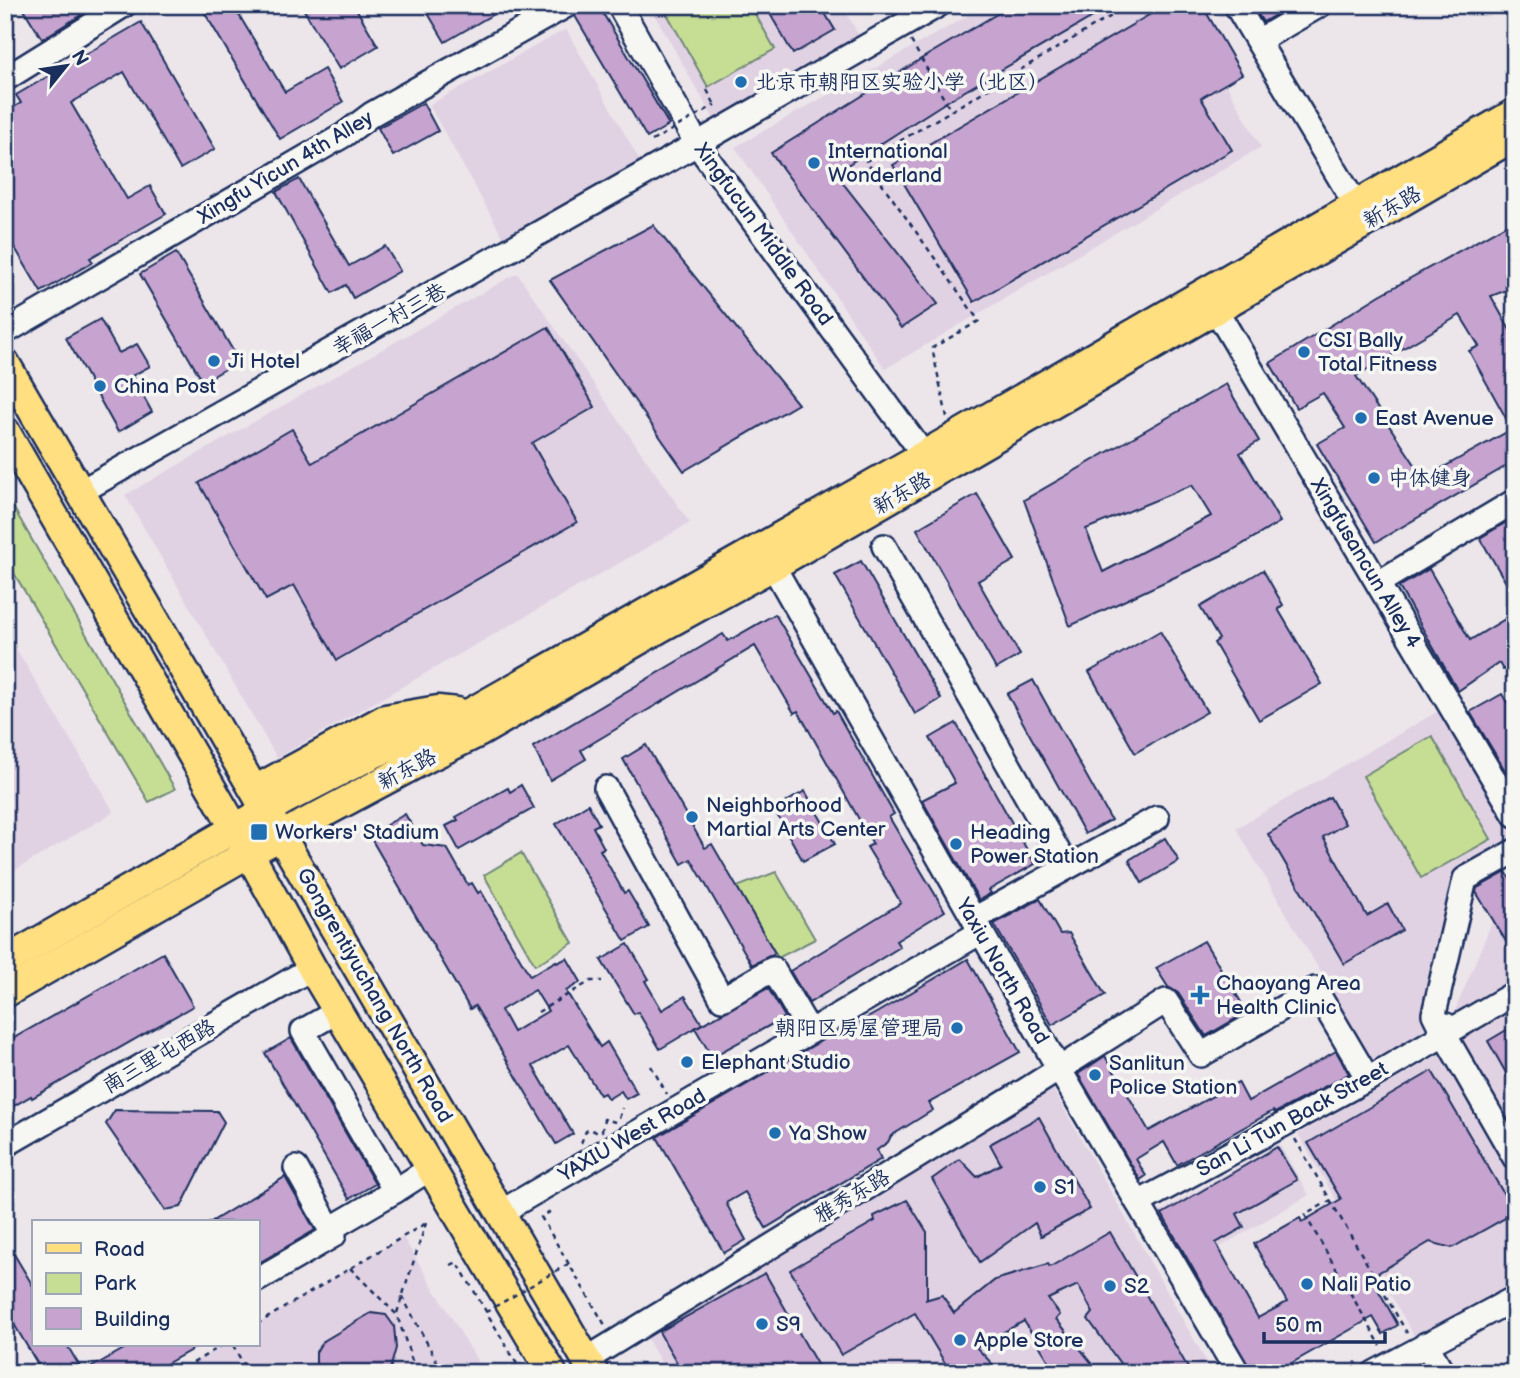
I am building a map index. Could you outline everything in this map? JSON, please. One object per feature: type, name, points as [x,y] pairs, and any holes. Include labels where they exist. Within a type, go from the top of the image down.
[{"type":"main road","name":"新东路","points":[[5,961],[235,829],[261,800],[385,719],[438,710],[468,714],[1515,113]]},
{"type":"main road","name":"新东路","points":[[5,993],[249,853],[480,732],[773,566],[1515,136]]},
{"type":"main road","name":"Gongrentiyuchang North Road","points":[[5,363],[590,1366]]},
{"type":"main road","name":"Gongrentiyuchang North Road","points":[[5,431],[249,853],[312,968],[552,1373]]},
{"type":"street","points":[[5,79],[124,5]]},
{"type":"street","name":"Xingfu Yicun 4th Alley","points":[[5,332],[332,142],[372,114],[568,5]]},
{"type":"street","name":"Xingfucun Middle Road","points":[[619,5],[697,144],[924,454]]},
{"type":"street","name":"幸福一村三巷","points":[[80,492],[938,5]]},
{"type":"street","points":[[1237,5],[1356,205]]},
{"type":"street","points":[[1258,41],[1320,5]]},
{"type":"street","name":"Xingfusancun Alley 4","points":[[1216,310],[1515,816]]},
{"type":"street","points":[[1378,583],[1515,501]]},
{"type":"street","points":[[884,546],[1067,867]]},
{"type":"street","name":"Yaxiu North Road","points":[[773,566],[1059,1069],[1238,1373]]},
{"type":"street","points":[[606,788],[722,999],[773,969],[810,1032]]},
{"type":"street","name":"YAXIU West Road","points":[[501,1212],[810,1032],[1067,867],[1157,818]]},
{"type":"street","points":[[1515,850],[1465,879],[1434,1014],[1515,1158]]},
{"type":"street","name":"南三里屯西路","points":[[5,1145],[312,968]]},
{"type":"street","points":[[1443,1031],[1515,984]]},
{"type":"street","name":"雅秀东路","points":[[590,1366],[1166,1001],[1201,1055],[1315,989],[1368,1079]]},
{"type":"street","points":[[1443,1031],[1515,993]]},
{"type":"street","points":[[338,1011],[303,1031],[395,1191]]},
{"type":"street","name":"San Li Tun Back Street","points":[[1138,1203],[1368,1079],[1443,1031]]},
{"type":"street","points":[[259,1279],[334,1235],[296,1168]]},
{"type":"street","points":[[330,1228],[431,1168]]},
{"type":"street","points":[[1374,1373],[1417,1339],[1515,1298]]},
{"type":"street","points":[[1417,1339],[1443,1373]]},
{"type":"path","points":[[947,418],[932,348],[979,320],[866,161],[1129,5]]},
{"type":"path","points":[[902,26],[951,111]]},
{"type":"path","points":[[652,141],[715,105],[707,90]]},
{"type":"path","points":[[538,1012],[591,981],[602,981]]},
{"type":"path","points":[[652,1066],[676,1110]]},
{"type":"path","points":[[579,1145],[586,1131],[590,1129],[598,1133],[602,1130],[604,1119],[615,1122],[619,1119],[622,1108]]},
{"type":"path","points":[[1286,1124],[1417,1339]]},
{"type":"path","points":[[1331,1200],[1305,1215],[1382,1348]]},
{"type":"path","points":[[550,1212],[541,1217],[604,1326]]},
{"type":"path","points":[[259,1323],[426,1223],[397,1315]]},
{"type":"path","points":[[451,1265],[457,1262],[520,1371],[516,1373]]},
{"type":"path","points":[[486,1312],[568,1264]]},
{"type":"path","points":[[350,1268],[397,1315],[416,1373]]},
{"type":"path","points":[[402,1296],[443,1373]]},
{"type":"path","points":[[176,1373],[221,1346]]},
{"type":"path","points":[[234,1346],[248,1373]]},
{"type":"shaded area","name":"北京市朝阳区实验小学（北区）","points":[[649,5],[842,5],[862,41],[716,123]]},
{"type":"shaded area","points":[[987,5],[1182,5],[1261,147],[885,369],[735,147]]},
{"type":"shaded area","points":[[566,29],[640,161],[503,237],[429,105]]},
{"type":"shaded area","points":[[517,273],[690,523],[277,758],[125,495]]},
{"type":"shaded area","points":[[5,630],[114,812],[5,876]]},
{"type":"shaded area","points":[[1440,710],[1515,837],[1515,843],[1460,876],[1433,1029],[1374,1063],[1236,828]]},
{"type":"shaded area","points":[[1515,867],[1515,1134],[1451,1020]]},
{"type":"shaded area","points":[[1446,1051],[1515,1174],[1515,1283],[1416,1339],[1298,1134]]},
{"type":"shaded area","points":[[1053,1089],[1213,1373],[667,1373],[645,1335]]},
{"type":"shaded area","points":[[1279,1144],[1309,1195],[1187,1266],[1158,1213]]},
{"type":"shaded area","points":[[403,1237],[485,1373],[176,1373],[221,1346],[259,1346],[259,1323]]},
{"type":"green space","points":[[662,5],[750,5],[775,49],[708,87]]},
{"type":"green space","points":[[5,493],[175,789],[149,802],[5,558]]},
{"type":"green space","points":[[1432,736],[1491,839],[1421,878],[1363,776]]},
{"type":"green space","points":[[521,853],[573,943],[535,965],[484,875]]},
{"type":"green space","points":[[776,872],[815,939],[778,958],[737,887]]},
{"type":"building","points":[[21,5],[74,5],[81,15],[42,39]]},
{"type":"building","points":[[200,5],[233,5],[285,92],[324,69],[343,102],[280,139]]},
{"type":"building","points":[[301,5],[354,5],[378,46],[339,69]]},
{"type":"building","points":[[423,5],[509,5],[445,42]]},
{"type":"building","points":[[581,5],[598,5],[669,125],[647,138],[575,16]]},
{"type":"building","points":[[765,5],[820,5],[835,30],[793,54]]},
{"type":"building","name":"International Wonderland","points":[[1012,5],[1113,5],[946,102],[835,173],[938,304],[901,328],[771,153]]},
{"type":"building","points":[[1166,5],[1202,5],[1242,74],[1201,98],[1232,150],[974,302],[893,165]]},
{"type":"building","points":[[1252,5],[1292,5],[1263,22]]},
{"type":"building","points":[[141,22],[215,149],[180,169],[124,72],[71,103],[127,199],[150,186],[166,214],[90,258],[93,262],[41,292],[5,231],[5,112],[21,103],[16,95]]},
{"type":"building","points":[[423,103],[438,131],[393,156],[378,128]]},
{"type":"building","points":[[299,179],[349,266],[385,246],[400,271],[353,298],[346,285],[332,293],[276,192]]},
{"type":"building","points":[[1515,220],[1515,287],[1491,296],[1515,339],[1515,461],[1376,542],[1317,444],[1345,428],[1323,393],[1296,408],[1270,363],[1380,295]],"holes":[[[1460,315],[1479,346],[1469,351],[1512,429],[1424,478],[1356,376]]]},
{"type":"building","points":[[653,225],[798,404],[684,471],[550,280]]},
{"type":"building","points":[[176,253],[239,361],[203,382],[140,274]]},
{"type":"building","points":[[100,319],[119,353],[137,344],[150,366],[132,376],[152,412],[118,432],[66,338]]},
{"type":"building","points":[[548,327],[595,407],[532,443],[577,522],[337,660],[294,585],[266,600],[199,483],[292,429],[312,463]]},
{"type":"building","points":[[1226,384],[1259,441],[1240,453],[1280,522],[1231,551],[1070,626],[1024,500]],"holes":[[[1192,485],[1211,516],[1103,572],[1086,529]]]},
{"type":"building","points":[[977,494],[1015,560],[978,581],[1020,655],[996,669],[917,529]]},
{"type":"building","points":[[1515,517],[1515,598],[1480,538]]},
{"type":"building","points":[[861,561],[941,699],[915,714],[835,575]]},
{"type":"building","points":[[1429,569],[1470,640],[1515,613],[1515,664],[1503,670],[1499,663],[1458,691],[1399,587]]},
{"type":"building","points":[[1263,570],[1283,605],[1278,609],[1322,684],[1259,720],[1214,643],[1219,639],[1200,607]]},
{"type":"building","points":[[775,614],[833,713],[836,711],[894,814],[889,817],[945,911],[896,941],[900,947],[809,1003],[790,971],[901,903],[867,847],[873,844],[798,711],[794,713],[755,646],[581,750],[586,759],[550,780],[533,747],[723,634],[728,641]]},
{"type":"building","points":[[1160,631],[1207,712],[1135,753],[1089,672]]},
{"type":"building","points":[[1033,680],[1111,820],[1085,834],[1007,694]]},
{"type":"building","points":[[1502,694],[1515,716],[1515,787],[1470,712]]},
{"type":"building","points":[[956,723],[1035,864],[989,890],[991,893],[979,900],[922,800],[955,783],[930,738]]},
{"type":"building","points":[[646,745],[705,848],[712,844],[775,953],[752,965],[691,859],[682,864],[623,759]]},
{"type":"building","points":[[521,785],[534,808],[459,850],[446,826],[458,820],[456,817],[508,788],[510,792]]},
{"type":"building","points":[[805,791],[835,844],[803,861],[774,809]]},
{"type":"building","points":[[1330,797],[1345,824],[1323,837],[1367,916],[1388,904],[1402,930],[1344,964],[1268,834]]},
{"type":"building","points":[[588,804],[599,824],[593,827],[604,848],[600,850],[624,893],[628,891],[649,927],[625,941],[556,824]]},
{"type":"building","points":[[405,814],[423,845],[447,848],[468,885],[472,883],[478,893],[481,891],[530,976],[556,961],[557,963],[567,958],[581,982],[566,991],[600,1047],[607,1042],[637,1093],[626,1099],[621,1091],[608,1099],[604,1093],[600,1095],[569,1045],[533,1066],[573,1134],[556,1144],[475,1006],[470,1009],[369,835]],"holes":[[[535,990],[548,1011],[513,1032],[501,1010]]]},
{"type":"building","points":[[1165,838],[1179,861],[1142,883],[1129,860]]},
{"type":"building","points":[[1506,872],[1515,886],[1515,956],[1476,892],[1477,888]]},
{"type":"building","points":[[1040,899],[1060,934],[1069,933],[1105,995],[1052,1025],[994,924]]},
{"type":"building","points":[[1204,941],[1247,1012],[1206,1036],[1178,993],[1168,987],[1156,968]]},
{"type":"building","points":[[628,944],[649,979],[645,981],[662,1010],[685,996],[702,1024],[660,1049],[638,1012],[634,1014],[601,960]]},
{"type":"building","points":[[163,953],[193,1006],[5,1111],[5,1043]]},
{"type":"building","name":"Ya Show","points":[[968,959],[1020,1052],[929,1103],[933,1110],[891,1136],[888,1142],[877,1150],[881,1159],[766,1228],[745,1192],[726,1203],[746,1240],[724,1253],[657,1137]]},
{"type":"building","points":[[768,988],[785,1017],[712,1057],[695,1028]]},
{"type":"building","points":[[1515,1025],[1515,1089],[1488,1041]]},
{"type":"building","points":[[291,1038],[375,1184],[349,1199],[265,1053]]},
{"type":"building","points":[[1336,1051],[1349,1074],[1275,1113],[1273,1111],[1177,1165],[1164,1142],[1136,1159],[1146,1176],[1140,1180],[1078,1074],[1105,1056],[1149,1131],[1238,1082],[1248,1101]]},
{"type":"building","points":[[1432,1071],[1508,1201],[1505,1218],[1452,1248],[1430,1242],[1371,1277],[1398,1325],[1383,1334],[1373,1317],[1274,1373],[1252,1373],[1162,1214],[1277,1147],[1297,1180],[1237,1214],[1244,1227],[1216,1243],[1258,1318],[1287,1302],[1254,1244],[1300,1218],[1302,1222],[1341,1199],[1308,1143]]},
{"type":"building","points":[[115,1110],[217,1111],[224,1122],[181,1207],[165,1210],[106,1124]]},
{"type":"building","points":[[1039,1117],[1090,1209],[1041,1236],[1035,1223],[980,1262],[932,1179],[960,1159],[977,1177],[1001,1164],[990,1144]]},
{"type":"building","points":[[285,1177],[315,1230],[259,1263],[259,1220],[214,1220]]},
{"type":"building","points":[[907,1200],[927,1232],[925,1300],[942,1295],[954,1313],[995,1280],[1048,1264],[1050,1267],[1110,1232],[1191,1373],[1127,1373],[1088,1319],[1093,1313],[1078,1285],[1048,1299],[1060,1315],[1056,1319],[1100,1373],[1022,1373],[1049,1361],[1024,1321],[976,1347],[1001,1373],[951,1373],[915,1313],[841,1355],[790,1270],[875,1221],[874,1216]]},
{"type":"building","points":[[5,1239],[32,1284],[32,1346],[68,1346],[83,1372],[129,1346],[198,1346],[150,1373],[43,1373],[5,1309]]},
{"type":"building","points":[[765,1273],[822,1373],[683,1373],[659,1332]]},
{"type":"building","points":[[371,1313],[386,1315],[394,1326],[396,1348],[389,1373],[322,1373],[316,1363],[316,1352],[322,1342]]},
{"type":"place","name":"北京市朝阳区实验小学（北区）","points":[[741,82]]},
{"type":"place","name":"International Wonderland","points":[[814,163]]},
{"type":"place","name":"CSI Bally Total Fitness","points":[[1304,352]]},
{"type":"place","name":"Ji Hotel","points":[[214,361]]},
{"type":"place","name":"China Post","points":[[100,386]]},
{"type":"place","name":"East Avenue","points":[[1361,418]]},
{"type":"place","name":"中体健身","points":[[1374,478]]},
{"type":"place","name":"Neighborhood Martial Arts Center","points":[[692,817]]},
{"type":"place","name":"Workers' Stadium","points":[[259,832]]},
{"type":"place","name":"Heading Power Station","points":[[956,844]]},
{"type":"place","name":"Chaoyang Area Health Clinic","points":[[1200,995]]},
{"type":"place","name":"朝阳区房屋管理局","points":[[957,1028]]},
{"type":"place","name":"Elephant Studio","points":[[687,1062]]},
{"type":"place","name":"Sanlitun Police Station","points":[[1095,1075]]},
{"type":"place","name":"Ya Show","points":[[775,1133]]},
{"type":"place","name":"S1","points":[[1040,1187]]},
{"type":"place","name":"Nali Patio","points":[[1307,1284]]},
{"type":"place","name":"S2","points":[[1110,1286]]},
{"type":"place","name":"S9","points":[[762,1324]]},
{"type":"place","name":"Apple Store","points":[[960,1340]]}]
